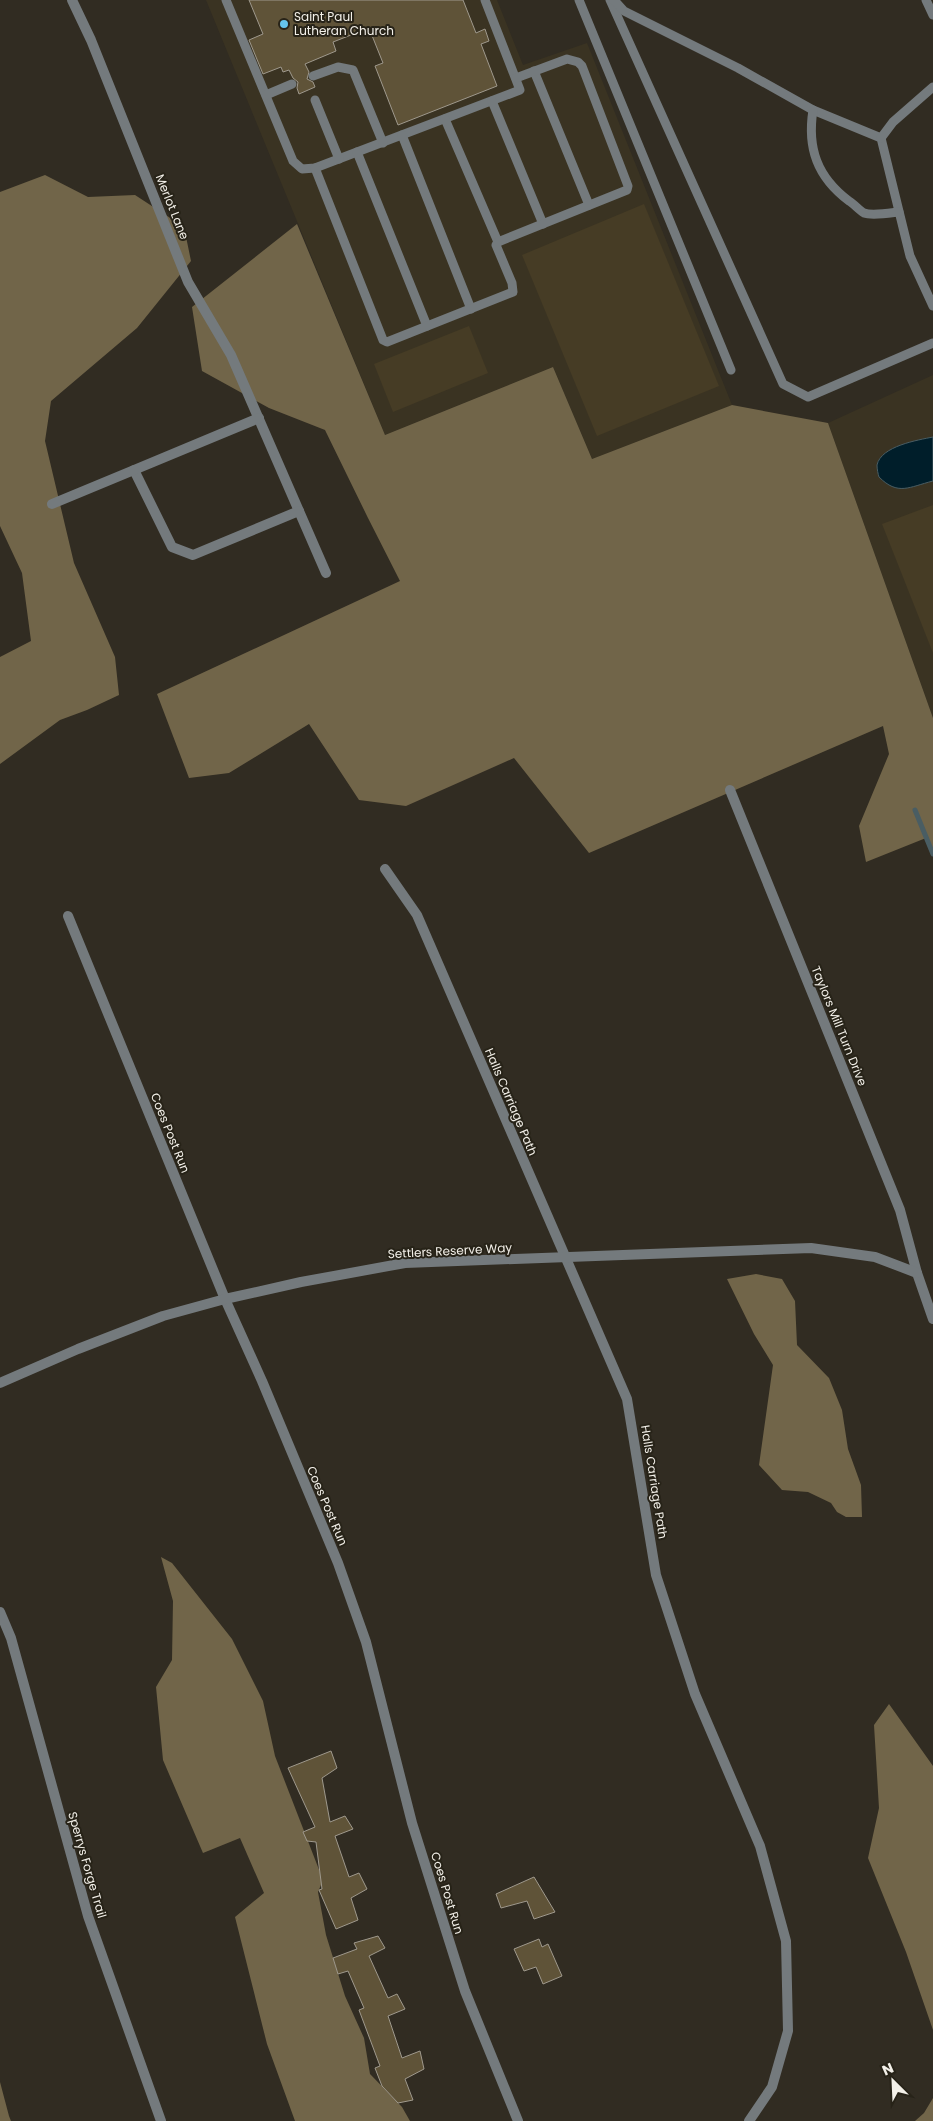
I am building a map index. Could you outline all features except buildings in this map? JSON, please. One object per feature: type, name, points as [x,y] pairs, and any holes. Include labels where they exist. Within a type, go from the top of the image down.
[{"type":"street","name":"Merlot Lane","points":[[72,0],[188,282],[231,355],[326,573]]},
{"type":"street","points":[[52,504],[259,418]]},
{"type":"street","points":[[134,470],[172,547],[194,555],[299,511]]},
{"type":"street","name":"Taylors Mill Turn Drive","points":[[730,790],[900,1210],[917,1273],[933,1318]]},
{"type":"street","name":"Halls Carriage Path","points":[[385,868],[417,915],[627,1399],[656,1575],[696,1694],[760,1846],[786,1941],[788,2031],[772,2087],[749,2121]]},
{"type":"street","name":"Coes Post Run","points":[[68,916],[225,1299],[262,1381],[338,1563],[366,1642],[412,1823],[462,1982],[518,2121]]},
{"type":"street","name":"Settlers Reserve Way","points":[[0,1383],[78,1349],[163,1316],[225,1299],[301,1282],[405,1263],[811,1248],[875,1257],[917,1273]]},
{"type":"street","name":"Sperrys Forge Trail","points":[[0,1612],[11,1638],[88,1916],[162,2121]]},
{"type":"lane","points":[[226,0],[293,161],[302,170],[315,168],[520,90],[485,0]]},
{"type":"lane","points":[[579,0],[731,370]]},
{"type":"lane","points":[[612,0],[624,10],[738,68],[813,110],[881,138]]},
{"type":"lane","points":[[612,0],[783,384],[808,397],[933,343]]},
{"type":"lane","points":[[926,0],[933,15]]},
{"type":"lane","points":[[498,242],[627,190],[628,186],[582,66],[578,62],[567,59],[516,78]]},
{"type":"lane","points":[[313,76],[338,67],[353,70],[383,143]]},
{"type":"lane","points":[[534,71],[590,205]]},
{"type":"lane","points":[[266,95],[292,84]]},
{"type":"lane","points":[[881,138],[893,122],[933,87]]},
{"type":"lane","points":[[315,100],[339,159]]},
{"type":"lane","points":[[492,101],[543,224]]},
{"type":"lane","points":[[813,110],[810,128],[813,152],[823,175],[842,196],[866,214],[899,212]]},
{"type":"lane","points":[[315,168],[383,340],[387,342],[513,292],[512,283],[496,245],[498,242],[445,119]]},
{"type":"lane","points":[[402,135],[471,309]]},
{"type":"lane","points":[[881,138],[910,256],[933,306]]},
{"type":"lane","points":[[357,152],[427,326]]},
{"type":"shaded area","points":[[206,0],[497,0],[523,65],[587,43],[732,405],[592,459],[553,367],[385,435]]},
{"type":"shaded area","points":[[45,175],[88,197],[135,195],[184,227],[191,261],[137,328],[51,401],[45,441],[74,563],[115,657],[119,695],[60,720],[0,764],[0,657],[31,641],[22,573],[0,526],[0,192]]},
{"type":"shaded area","points":[[644,204],[719,386],[597,436],[522,255]]},
{"type":"shaded area","points":[[297,224],[385,435],[553,367],[592,459],[732,405],[828,423],[933,718],[933,854],[926,838],[866,862],[859,826],[889,754],[883,726],[589,853],[514,758],[406,806],[359,800],[309,724],[229,773],[189,778],[157,694],[400,581],[325,430],[269,408],[202,371],[192,307]]},
{"type":"shaded area","points":[[469,326],[488,373],[393,412],[374,364]]},
{"type":"shaded area","points":[[933,375],[933,718],[828,423]]},
{"type":"shaded area","points":[[933,505],[933,653],[882,524]]},
{"type":"shaded area","points":[[756,1274],[782,1279],[795,1301],[797,1345],[829,1378],[842,1410],[848,1449],[861,1485],[862,1517],[846,1517],[837,1512],[831,1503],[808,1492],[782,1490],[759,1465],[773,1365],[754,1334],[727,1279]]},
{"type":"shaded area","points":[[161,1557],[172,1563],[232,1639],[263,1701],[275,1756],[323,1880],[318,1892],[326,1935],[345,1996],[364,2038],[370,2074],[402,2107],[410,2121],[295,2121],[267,2044],[235,1917],[264,1893],[240,1838],[203,1853],[163,1760],[156,1687],[172,1660],[173,1601]]},
{"type":"shaded area","points":[[889,1704],[933,1766],[933,2030],[906,1952],[868,1858],[879,1808],[874,1725]]},
{"type":"shaded area","points":[[0,2082],[9,2116],[11,2121],[0,2121]]},
{"type":"shaded area","points":[[933,2098],[933,2121],[915,2121],[924,2113]]},
{"type":"water","points":[[933,437],[933,481],[898,488],[886,483],[879,477],[877,465],[885,453],[901,445]]},
{"type":"waterway","points":[[915,810],[933,854]]},
{"type":"place","name":"Saint Paul Lutheran Church","points":[[284,24]]}]
